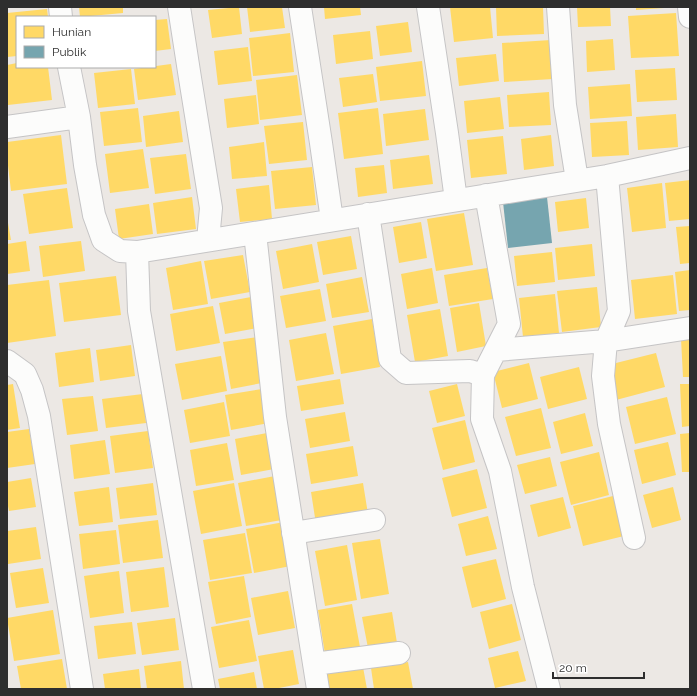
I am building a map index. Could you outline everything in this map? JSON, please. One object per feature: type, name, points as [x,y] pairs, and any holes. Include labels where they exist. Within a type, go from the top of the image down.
[{"type":"street","points":[[180,7],[211,208],[208,240]]},
{"type":"street","points":[[300,7],[322,143],[332,220]]},
{"type":"street","points":[[428,7],[456,200]]},
{"type":"street","points":[[558,7],[565,105],[577,180]]},
{"type":"street","points":[[689,7],[690,17]]},
{"type":"street","points":[[69,68],[79,117],[85,166],[94,215],[102,240],[120,251],[137,252],[607,176],[690,158]]},
{"type":"street","points":[[7,127],[79,117]]},
{"type":"street","points":[[607,176],[619,312],[606,341],[603,376],[609,424],[634,538]]},
{"type":"street","points":[[486,195],[510,324],[483,375],[482,419],[500,471],[524,587],[549,689]]},
{"type":"street","points":[[368,214],[390,359],[406,373],[470,371],[483,375]]},
{"type":"street","points":[[255,233],[276,417],[318,689]]},
{"type":"street","points":[[137,252],[139,311],[204,689]]},
{"type":"street","points":[[496,350],[606,341],[690,328]]},
{"type":"street","points":[[7,361],[25,374],[32,390],[39,416],[82,689]]},
{"type":"street","points":[[293,533],[374,520]]},
{"type":"street","points":[[314,664],[398,653]]},
{"type":"building: Hunian","points":[[79,7],[123,7],[123,13],[80,16]]},
{"type":"building: Hunian","points":[[239,7],[242,34],[212,38],[208,10]]},
{"type":"building: Hunian","points":[[247,7],[282,7],[285,28],[250,32]]},
{"type":"building: Hunian","points":[[324,7],[360,7],[361,15],[325,19]]},
{"type":"building: Hunian","points":[[450,7],[490,7],[493,38],[454,42]]},
{"type":"building: Hunian","points":[[496,7],[543,7],[544,34],[497,36]]},
{"type":"building: Hunian","points":[[577,7],[610,7],[611,26],[578,27]]},
{"type":"building: Hunian","points":[[636,7],[664,7],[664,8],[636,10]]},
{"type":"building: Hunian","points":[[47,9],[48,16],[16,16],[16,56],[7,57],[7,13]]},
{"type":"building: Hunian","points":[[676,13],[679,56],[631,58],[628,16]]},
{"type":"building: Hunian","points":[[167,19],[171,49],[156,51],[156,20]]},
{"type":"building: Hunian","points":[[408,22],[412,52],[380,56],[376,26]]},
{"type":"building: Hunian","points":[[370,31],[373,59],[336,64],[333,35]]},
{"type":"building: Hunian","points":[[290,33],[294,72],[253,76],[249,38]]},
{"type":"building: Hunian","points":[[613,39],[615,70],[587,72],[586,41]]},
{"type":"building: Hunian","points":[[551,40],[553,79],[504,82],[502,43]]},
{"type":"building: Hunian","points":[[248,47],[252,81],[218,85],[214,51]]},
{"type":"building: Hunian","points":[[496,54],[499,81],[459,86],[456,58]]},
{"type":"building: Hunian","points":[[422,61],[426,96],[380,101],[376,67]]},
{"type":"building: Hunian","points":[[16,63],[16,68],[48,68],[52,100],[8,105],[7,65]]},
{"type":"building: Hunian","points":[[171,64],[176,95],[138,100],[134,69],[156,68],[156,66]]},
{"type":"building: Hunian","points":[[675,68],[677,100],[637,102],[635,70]]},
{"type":"building: Hunian","points":[[131,69],[135,104],[98,108],[94,73]]},
{"type":"building: Hunian","points":[[373,74],[377,102],[343,107],[339,78]]},
{"type":"building: Hunian","points":[[297,75],[302,115],[260,120],[256,80]]},
{"type":"building: Hunian","points":[[630,84],[632,116],[590,119],[588,87]]},
{"type":"building: Hunian","points":[[549,92],[551,125],[509,127],[507,95]]},
{"type":"building: Hunian","points":[[256,95],[259,124],[227,128],[224,99]]},
{"type":"building: Hunian","points":[[500,97],[504,129],[467,133],[464,101]]},
{"type":"building: Hunian","points":[[138,108],[142,142],[104,146],[100,112]]},
{"type":"building: Hunian","points":[[378,108],[383,154],[344,159],[338,113]]},
{"type":"building: Hunian","points":[[425,109],[429,140],[386,146],[383,114]]},
{"type":"building: Hunian","points":[[179,111],[183,142],[146,147],[143,116]]},
{"type":"building: Hunian","points":[[676,114],[678,147],[638,150],[636,117]]},
{"type":"building: Hunian","points":[[627,121],[629,155],[592,157],[590,123]]},
{"type":"building: Hunian","points":[[303,122],[307,160],[269,164],[264,126]]},
{"type":"building: Hunian","points":[[61,135],[67,184],[11,191],[7,157],[7,142]]},
{"type":"building: Hunian","points":[[551,135],[554,166],[524,170],[521,139]]},
{"type":"building: Hunian","points":[[503,136],[507,174],[471,178],[467,140]]},
{"type":"building: Hunian","points":[[264,142],[267,176],[232,179],[229,147]]},
{"type":"building: Hunian","points":[[143,149],[149,188],[110,193],[105,154]]},
{"type":"building: Hunian","points":[[186,154],[191,189],[155,194],[150,158]]},
{"type":"building: Hunian","points":[[429,155],[433,184],[393,189],[390,160]]},
{"type":"building: Hunian","points":[[384,165],[387,193],[358,197],[355,168]]},
{"type":"building: Hunian","points":[[312,167],[316,205],[275,209],[271,171]]},
{"type":"building: Hunian","points":[[690,180],[690,219],[669,221],[665,183]]},
{"type":"building: Hunian","points":[[662,183],[666,228],[632,232],[627,188]]},
{"type":"building: Hunian","points":[[269,185],[272,219],[240,222],[236,189]]},
{"type":"building: Hunian","points":[[67,188],[73,228],[29,234],[23,194]]},
{"type":"building: Hunian","points":[[192,197],[196,229],[157,234],[153,203]]},
{"type":"building: Hunian","points":[[586,198],[589,228],[558,232],[555,202]]},
{"type":"building: Hunian","points":[[149,204],[153,234],[119,239],[115,209]]},
{"type":"building: Hunian","points":[[464,213],[473,265],[436,271],[427,219]]},
{"type":"building: Hunian","points":[[7,217],[11,240],[7,240]]},
{"type":"building: Hunian","points":[[421,222],[427,258],[399,263],[393,227]]},
{"type":"building: Hunian","points":[[690,226],[690,263],[680,264],[676,227]]},
{"type":"building: Hunian","points":[[351,236],[357,269],[323,275],[317,242]]},
{"type":"building: Hunian","points":[[26,241],[30,271],[7,274],[7,244]]},
{"type":"building: Hunian","points":[[81,241],[85,271],[43,277],[39,246]]},
{"type":"building: Hunian","points":[[312,244],[319,282],[283,289],[276,251]]},
{"type":"building: Hunian","points":[[592,244],[595,276],[558,280],[555,248]]},
{"type":"building: Hunian","points":[[552,252],[555,282],[517,286],[514,256]]},
{"type":"building: Hunian","points":[[243,255],[250,292],[211,299],[204,261]]},
{"type":"building: Hunian","points":[[201,261],[208,304],[173,310],[166,268]]},
{"type":"building: Hunian","points":[[432,268],[438,303],[407,309],[401,274]]},
{"type":"building: Hunian","points":[[487,268],[493,299],[449,306],[444,275]]},
{"type":"building: Hunian","points":[[690,270],[690,310],[679,311],[675,272]]},
{"type":"building: Hunian","points":[[673,275],[677,314],[635,319],[631,280]]},
{"type":"building: Hunian","points":[[116,276],[121,315],[64,322],[59,283]]},
{"type":"building: Hunian","points":[[362,277],[369,312],[332,318],[326,284]]},
{"type":"building: Hunian","points":[[49,280],[56,336],[7,343],[7,285]]},
{"type":"building: Hunian","points":[[597,287],[601,327],[562,332],[557,291]]},
{"type":"building: Hunian","points":[[320,289],[326,321],[286,328],[280,296]]},
{"type":"building: Hunian","points":[[555,294],[559,333],[523,337],[519,298]]},
{"type":"building: Hunian","points":[[251,297],[257,328],[225,334],[219,303]]},
{"type":"building: Hunian","points":[[479,303],[486,346],[457,352],[450,308]]},
{"type":"building: Hunian","points":[[213,306],[220,343],[176,351],[170,314]]},
{"type":"building: Hunian","points":[[440,309],[448,356],[415,362],[407,315]]},
{"type":"building: Hunian","points":[[372,319],[380,367],[341,374],[333,326]]},
{"type":"building: Hunian","points":[[326,333],[334,374],[296,381],[289,340]]},
{"type":"building: Hunian","points":[[258,337],[267,382],[231,389],[223,342]]},
{"type":"building: Hunian","points":[[681,339],[690,339],[690,377],[683,377]]},
{"type":"building: Hunian","points":[[131,345],[135,376],[100,381],[96,350]]},
{"type":"building: Hunian","points":[[90,348],[94,382],[59,387],[55,353]]},
{"type":"building: Hunian","points":[[656,353],[665,387],[616,400],[608,365]]},
{"type":"building: Hunian","points":[[221,356],[227,391],[182,400],[175,364]]},
{"type":"building: Hunian","points":[[529,363],[538,399],[502,408],[493,372]]},
{"type":"building: Hunian","points":[[579,367],[587,399],[548,409],[540,377]]},
{"type":"building: Hunian","points":[[340,379],[344,404],[301,411],[297,386]]},
{"type":"building: Hunian","points":[[13,384],[20,428],[7,430],[7,385]]},
{"type":"building: Hunian","points":[[457,384],[465,416],[437,423],[429,391]]},
{"type":"building: Hunian","points":[[680,384],[690,384],[690,426],[682,427]]},
{"type":"building: Hunian","points":[[262,389],[269,423],[231,430],[225,395]]},
{"type":"building: Hunian","points":[[143,394],[146,423],[106,428],[102,399]]},
{"type":"building: Hunian","points":[[93,396],[98,431],[67,435],[62,399]]},
{"type":"building: Hunian","points":[[667,397],[676,434],[635,444],[626,407]]},
{"type":"building: Hunian","points":[[224,402],[230,436],[190,443],[184,410]]},
{"type":"building: Hunian","points":[[541,408],[551,448],[516,456],[505,417]]},
{"type":"building: Hunian","points":[[345,412],[350,441],[310,448],[305,419]]},
{"type":"building: Hunian","points":[[585,413],[593,446],[561,454],[553,422]]},
{"type":"building: Hunian","points":[[465,420],[475,462],[443,470],[432,428]]},
{"type":"building: Hunian","points":[[29,429],[35,464],[7,468],[7,432]]},
{"type":"building: Hunian","points":[[148,431],[153,468],[115,473],[110,436]]},
{"type":"building: Hunian","points":[[267,433],[274,469],[241,475],[235,439]]},
{"type":"building: Hunian","points":[[690,433],[690,472],[682,472],[680,434]]},
{"type":"building: Hunian","points":[[105,440],[110,474],[74,479],[70,445]]},
{"type":"building: Hunian","points":[[668,442],[676,475],[642,484],[634,450]]},
{"type":"building: Hunian","points":[[227,443],[234,480],[196,486],[190,450]]},
{"type":"building: Hunian","points":[[353,446],[358,476],[311,484],[306,454]]},
{"type":"building: Hunian","points":[[599,452],[609,495],[571,505],[560,462]]},
{"type":"building: Hunian","points":[[550,457],[557,486],[525,494],[517,465]]},
{"type":"building: Hunian","points":[[477,469],[487,508],[452,517],[442,478]]},
{"type":"building: Hunian","points":[[275,476],[282,520],[246,526],[238,483]]},
{"type":"building: Hunian","points":[[31,478],[36,507],[9,511],[7,501],[7,482]]},
{"type":"building: Hunian","points":[[153,483],[157,515],[120,519],[116,488]]},
{"type":"building: Hunian","points":[[234,483],[242,526],[201,534],[193,491]]},
{"type":"building: Hunian","points":[[363,483],[368,514],[316,524],[311,492]]},
{"type":"building: Hunian","points":[[109,487],[113,522],[79,526],[74,492]]},
{"type":"building: Hunian","points":[[673,487],[681,520],[652,528],[643,495]]},
{"type":"building: Hunian","points":[[613,496],[624,536],[583,546],[573,506]]},
{"type":"building: Hunian","points":[[563,497],[571,528],[538,537],[530,505]]},
{"type":"building: Hunian","points":[[488,516],[497,549],[466,556],[458,524]]},
{"type":"building: Hunian","points":[[158,520],[163,558],[123,563],[118,525]]},
{"type":"building: Hunian","points":[[284,522],[291,566],[254,573],[246,529]]},
{"type":"building: Hunian","points":[[36,527],[41,559],[8,564],[7,531]]},
{"type":"building: Hunian","points":[[116,530],[120,564],[83,569],[79,534]]},
{"type":"building: Hunian","points":[[245,533],[252,573],[210,580],[203,540]]},
{"type":"building: Hunian","points":[[380,539],[389,594],[361,599],[352,543]]},
{"type":"building: Hunian","points":[[347,545],[357,600],[325,606],[315,551]]},
{"type":"building: Hunian","points":[[496,559],[506,599],[472,608],[462,567]]},
{"type":"building: Hunian","points":[[164,567],[169,607],[131,612],[126,572]]},
{"type":"building: Hunian","points":[[43,568],[49,603],[16,608],[10,573]]},
{"type":"building: Hunian","points":[[119,571],[124,613],[90,618],[84,576]]},
{"type":"building: Hunian","points":[[244,576],[251,617],[216,624],[208,582]]},
{"type":"building: Hunian","points":[[288,591],[295,628],[258,635],[251,598]]},
{"type":"building: Hunian","points":[[352,604],[360,647],[325,654],[318,610]]},
{"type":"building: Hunian","points":[[512,604],[521,640],[489,649],[480,612]]},
{"type":"building: Hunian","points":[[53,610],[60,654],[14,661],[7,618]]},
{"type":"building: Hunian","points":[[392,612],[397,643],[368,648],[362,617]]},
{"type":"building: Hunian","points":[[175,618],[179,650],[142,655],[137,623]]},
{"type":"building: Hunian","points":[[249,620],[257,661],[219,668],[211,627]]},
{"type":"building: Hunian","points":[[132,622],[136,654],[98,659],[94,626]]},
{"type":"building: Hunian","points":[[293,650],[299,684],[274,689],[264,689],[258,656]]},
{"type":"building: Hunian","points":[[518,651],[526,681],[495,688],[488,658]]},
{"type":"building: Hunian","points":[[62,659],[67,689],[21,689],[17,666]]},
{"type":"building: Hunian","points":[[181,661],[184,689],[147,689],[144,666]]},
{"type":"building: Hunian","points":[[408,662],[413,689],[374,689],[371,668]]},
{"type":"building: Hunian","points":[[363,667],[367,689],[328,689],[325,674]]},
{"type":"building: Hunian","points":[[139,669],[141,689],[105,689],[103,674]]},
{"type":"building: Hunian","points":[[254,672],[257,689],[220,689],[218,679]]},
{"type":"building: Publik","points":[[547,197],[552,243],[508,248],[503,202]]}]
